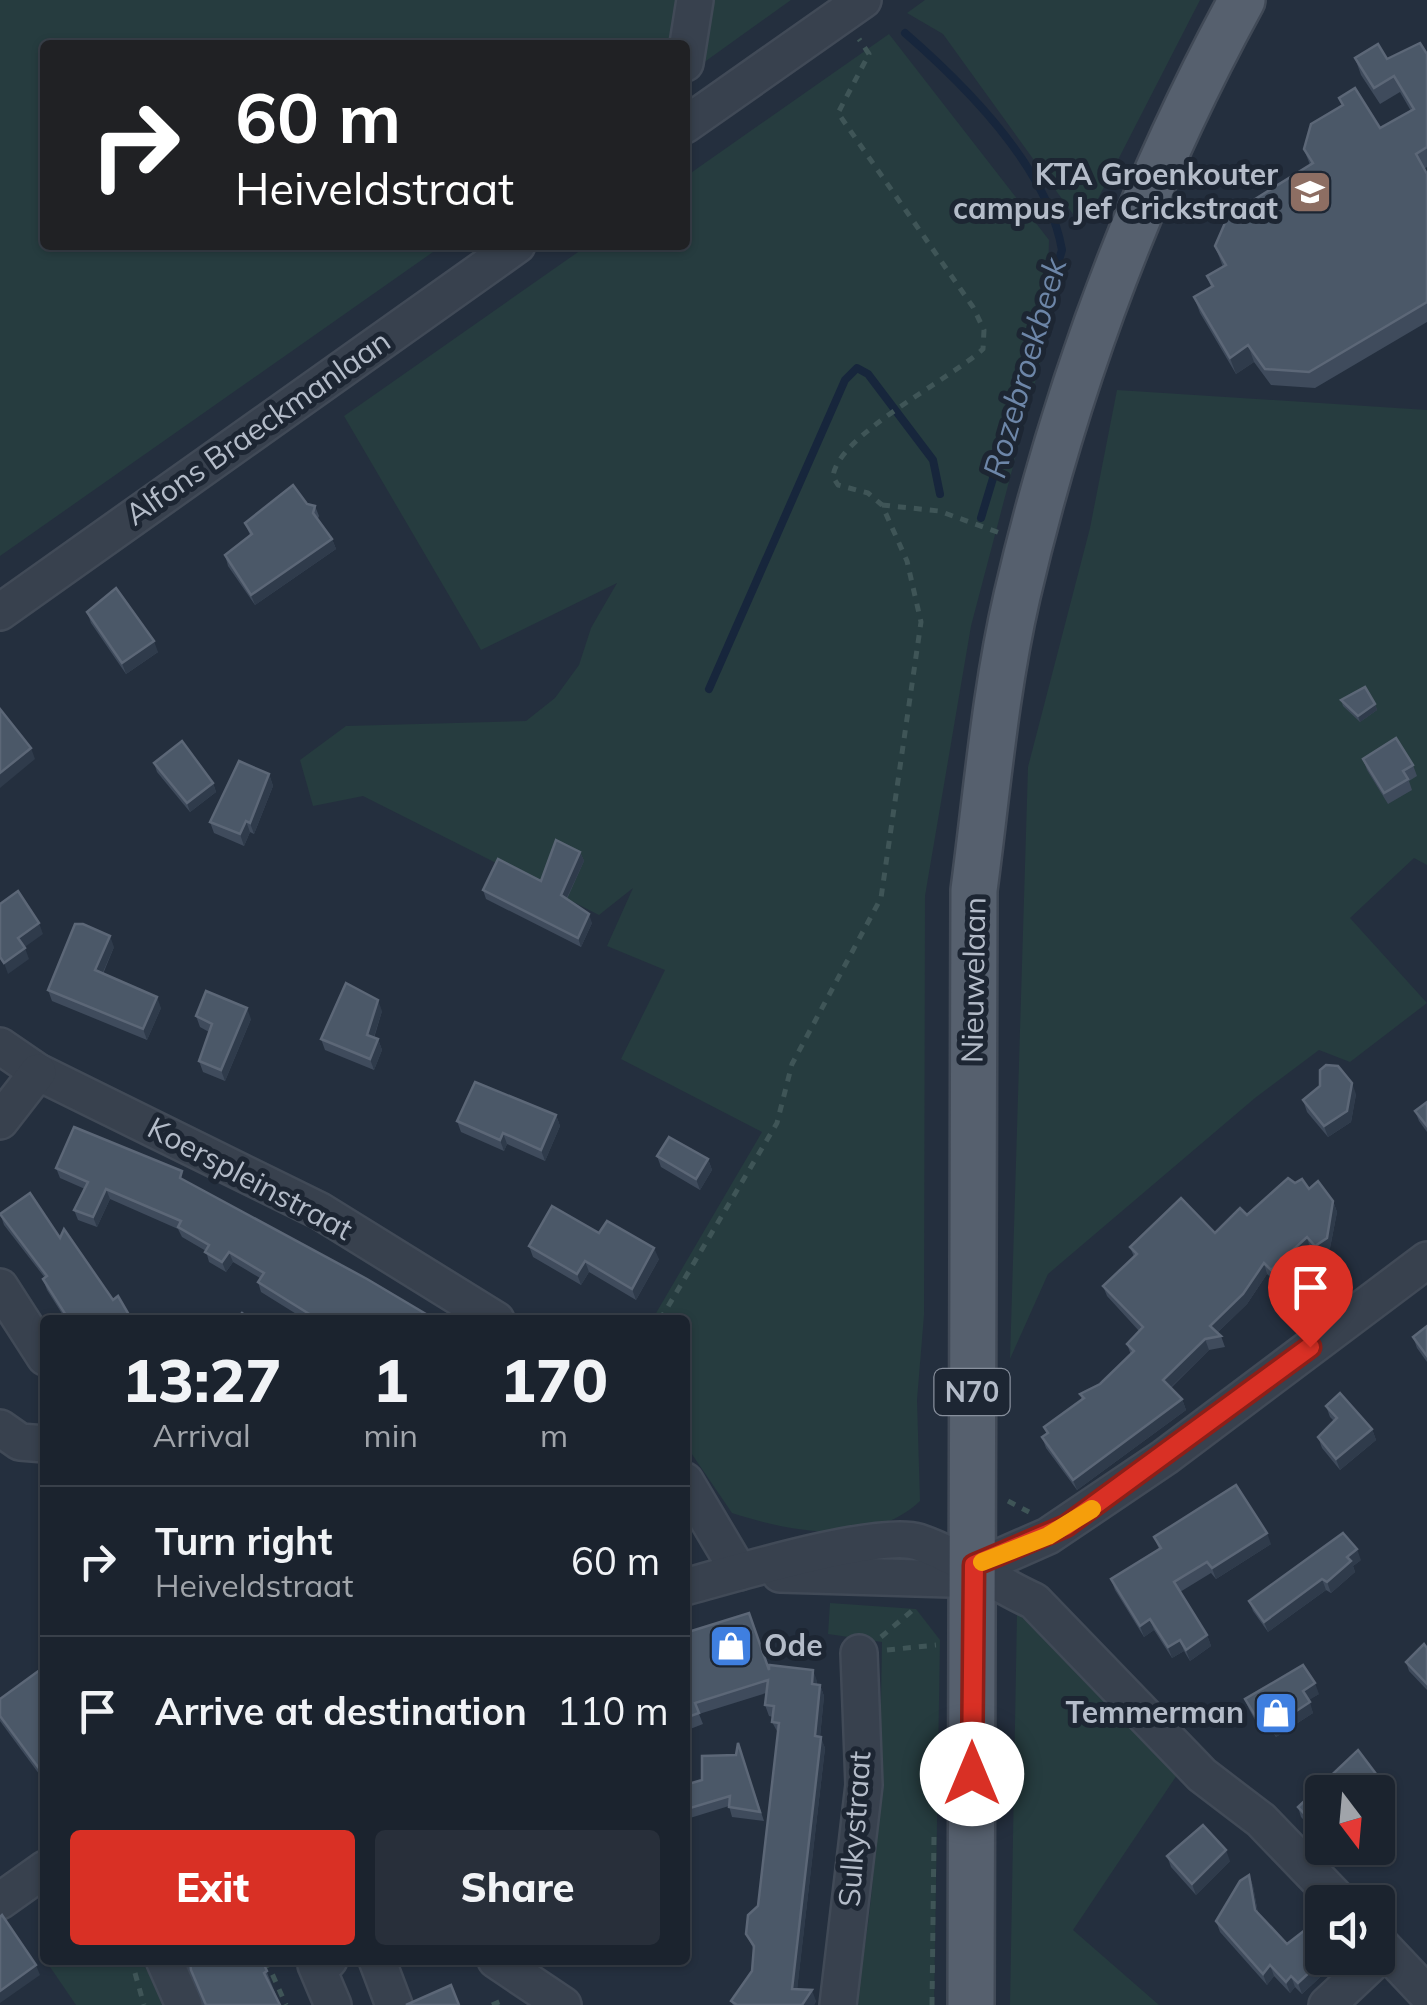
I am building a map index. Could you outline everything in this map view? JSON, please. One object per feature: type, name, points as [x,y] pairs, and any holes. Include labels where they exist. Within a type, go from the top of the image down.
[{"type":"main road","name":"Nieuwelaan","points":[[971,2005],[974,890],[1016,599],[1082,362],[1132,232],[1242,0]]},
{"type":"street","points":[[689,40],[696,0]]},
{"type":"street","points":[[690,122],[863,0]]},
{"type":"street","name":"Alfons Braeckmanlaan","points":[[0,612],[510,250]]},
{"type":"street","name":"Koerspleinstraat","points":[[0,1046],[38,1072],[320,1211],[488,1315]]},
{"type":"street","points":[[0,1121],[38,1072]]},
{"type":"street","points":[[974,1565],[1048,1536],[1088,1512],[1427,1260]]},
{"type":"street","points":[[0,1288],[40,1349]]},
{"type":"street","points":[[0,1428],[20,1442],[40,1444]]},
{"type":"street","points":[[690,1489],[739,1572]]},
{"type":"street","points":[[690,1587],[822,1551],[913,1540],[974,1565],[1004,1588],[1034,1600],[1202,1775],[1260,1820],[1323,1885]]},
{"type":"street","name":"Sulkystraat","points":[[838,2005],[864,1786],[859,1654]]},
{"type":"street","points":[[0,1901],[40,1873]]},
{"type":"street","points":[[166,1965],[184,2005]]},
{"type":"street","points":[[321,1965],[333,2005]]},
{"type":"street","points":[[379,1965],[394,2005]]},
{"type":"street","points":[[503,1965],[563,2005]]},
{"type":"street","points":[[1395,1965],[1427,1994]]},
{"type":"street","points":[[1326,2005],[1355,1975]]},
{"type":"path","points":[[663,1315],[776,1123],[792,1064],[881,898],[921,622],[907,562],[882,504],[868,493],[838,485],[832,477],[841,454],[983,349],[984,330],[974,307],[838,112],[869,54],[857,36]]},
{"type":"path","points":[[882,504],[939,511],[1001,533]]},
{"type":"path","points":[[1004,1510],[1004,1499],[1032,1514]]},
{"type":"path","points":[[859,1654],[928,1597]]},
{"type":"path","points":[[859,1654],[936,1645]]},
{"type":"path","points":[[134,1965],[144,2005]]},
{"type":"path","points":[[268,1965],[286,2005]]},
{"type":"green space","points":[[0,0],[791,0],[690,72],[690,40],[40,40],[40,250],[436,250],[0,556]]},
{"type":"green space","points":[[925,0],[1200,0],[1083,228],[943,34],[907,13]]},
{"type":"green space","points":[[889,34],[1049,240],[1046,341],[971,626],[925,896],[924,1315],[917,1400],[920,1501],[900,1516],[854,1530],[805,1530],[732,1513],[690,1451],[690,1315],[655,1315],[762,1132],[621,1059],[665,970],[607,946],[633,888],[599,915],[363,796],[313,806],[300,760],[346,726],[526,721],[555,698],[579,665],[591,628],[617,583],[481,650],[344,416],[581,250],[690,250],[690,173]]},
{"type":"green space","points":[[1117,390],[1427,410],[1427,865],[1414,858],[1350,918],[1427,1003],[1350,1062],[1319,1050],[1255,1098],[1048,1274],[1010,1359],[1028,767],[1090,528]]},
{"type":"green space","points":[[830,1603],[916,1609],[940,1640],[934,2005],[854,2005],[874,1870],[882,1642],[828,1634]]},
{"type":"green space","points":[[1017,1612],[1177,1775],[1073,1930],[1159,2005],[1010,2005]]},
{"type":"green space","points":[[49,1965],[144,1965],[167,2005],[76,2005]]},
{"type":"building","points":[[1420,43],[1427,54],[1427,147],[1416,154],[1427,174],[1427,302],[1309,372],[1265,369],[1248,345],[1230,358],[1194,297],[1213,286],[1207,276],[1226,265],[1215,246],[1228,216],[1313,163],[1304,149],[1311,124],[1343,105],[1339,98],[1355,88],[1380,128],[1414,109],[1394,76],[1374,88],[1355,58],[1378,44],[1387,59]]},
{"type":"building","points":[[293,485],[307,504],[315,506],[313,513],[332,539],[251,595],[225,555],[252,534],[245,523]]},
{"type":"building","points":[[116,588],[154,641],[122,663],[87,612]]},
{"type":"building","points":[[1365,687],[1375,704],[1358,716],[1341,700]]},
{"type":"building","points":[[0,709],[31,748],[0,773]]},
{"type":"building","points":[[1396,738],[1413,765],[1403,771],[1408,779],[1384,793],[1363,759]]},
{"type":"building","points":[[182,741],[213,783],[187,803],[154,763]]},
{"type":"building","points":[[239,761],[269,774],[250,823],[246,821],[240,834],[210,822]]},
{"type":"building","points":[[556,840],[580,852],[561,895],[589,914],[578,938],[483,890],[498,859],[541,881]]},
{"type":"building","points":[[18,891],[39,923],[18,938],[25,948],[4,963],[0,957],[0,904]]},
{"type":"building","points":[[75,924],[110,936],[95,970],[157,997],[143,1029],[48,990]]},
{"type":"building","points":[[346,983],[378,1000],[367,1035],[378,1039],[370,1059],[321,1039]]},
{"type":"building","points":[[206,991],[247,1008],[221,1070],[199,1061],[212,1024],[196,1016]]},
{"type":"building","points":[[1326,1065],[1338,1066],[1352,1083],[1347,1111],[1324,1126],[1303,1100],[1320,1086],[1320,1070]]},
{"type":"building","points":[[475,1082],[556,1115],[541,1150],[503,1133],[500,1140],[457,1121]]},
{"type":"building","points":[[1427,1102],[1427,1126],[1415,1111]]},
{"type":"building","points":[[74,1127],[182,1171],[180,1178],[428,1315],[311,1315],[258,1282],[264,1273],[229,1252],[222,1262],[205,1252],[209,1245],[178,1227],[181,1221],[106,1189],[93,1217],[74,1210],[88,1182],[56,1168]]},
{"type":"building","points":[[669,1137],[708,1159],[696,1179],[657,1156]]},
{"type":"building","points":[[1288,1178],[1295,1183],[1302,1179],[1309,1189],[1318,1181],[1333,1201],[1327,1238],[1315,1246],[1307,1237],[1271,1270],[1264,1263],[1243,1294],[1210,1326],[1221,1336],[1205,1339],[1163,1380],[1182,1399],[1073,1480],[1042,1437],[1048,1433],[1044,1427],[1084,1398],[1080,1394],[1100,1384],[1134,1351],[1127,1344],[1143,1327],[1103,1286],[1137,1254],[1130,1247],[1181,1198],[1215,1233],[1240,1208],[1247,1215]]},
{"type":"building","points":[[30,1193],[60,1238],[64,1229],[113,1300],[118,1296],[129,1315],[66,1315],[43,1279],[47,1276],[0,1214]]},
{"type":"building","points":[[552,1206],[599,1233],[607,1221],[654,1248],[632,1289],[585,1261],[577,1274],[529,1246]]},
{"type":"building","points":[[1427,1326],[1427,1356],[1413,1337]]},
{"type":"building","points":[[1340,1393],[1372,1429],[1336,1459],[1318,1437],[1337,1418],[1326,1406]]},
{"type":"building","points":[[1236,1485],[1267,1533],[1212,1568],[1207,1562],[1174,1582],[1207,1635],[1186,1650],[1180,1640],[1168,1647],[1150,1619],[1140,1626],[1111,1579],[1161,1548],[1154,1537]]},
{"type":"building","points":[[1343,1533],[1357,1549],[1347,1557],[1351,1561],[1327,1582],[1322,1579],[1264,1622],[1249,1601]]},
{"type":"building","points":[[749,1613],[769,1670],[769,1665],[813,1670],[812,1684],[820,1685],[815,1736],[821,1737],[792,1989],[812,1990],[802,2005],[737,2005],[731,2001],[752,1971],[754,1946],[746,1934],[748,1915],[758,1906],[779,1723],[772,1722],[774,1706],[765,1705],[768,1680],[695,1703],[699,1713],[690,1716],[690,1631]]},
{"type":"building","points":[[1424,1644],[1427,1648],[1427,1684],[1406,1662]]},
{"type":"building","points":[[1303,1665],[1315,1683],[1303,1691],[1310,1702],[1272,1727],[1266,1717],[1259,1722],[1245,1699]]},
{"type":"building","points":[[40,1670],[40,1770],[0,1716],[0,1699]]},
{"type":"building","points":[[738,1743],[760,1812],[729,1807],[730,1796],[690,1808],[690,1784],[702,1780],[702,1756],[736,1755]]},
{"type":"building","points":[[1358,1750],[1376,1774],[1373,1775],[1332,1775]]},
{"type":"building","points":[[1203,1825],[1226,1850],[1192,1884],[1167,1856]]},
{"type":"building","points":[[1249,1875],[1255,1910],[1287,1944],[1305,1930],[1307,1975],[1298,1983],[1291,1976],[1286,1982],[1270,1965],[1263,1974],[1216,1921],[1240,1881]]},
{"type":"building","points":[[0,1917],[36,1965],[0,1991]]},
{"type":"building","points":[[190,1965],[264,1965],[264,1973],[280,2005],[206,2005]]},
{"type":"building","points":[[451,1985],[459,2005],[406,2005]]},
{"type":"waterway","name":"Rozebroekbeek","points":[[905,33],[978,103],[1022,159],[1054,219],[1062,250],[981,518]]},
{"type":"waterway","name":"Rozebroekbeek","points":[[709,689],[845,380],[857,368],[868,374],[933,460],[940,494]]},
{"type":"slow traffic","points":[[982,1562],[1048,1536],[1092,1509]]},
{"type":"place","name":"KTA Groenkouter campus Jef Crickstraat","points":[[1310,192]]},
{"type":"place","name":"Ode","points":[[731,1646]]},
{"type":"place","name":"Temmerman","points":[[1276,1713]]},
{"type":"route","points":[[972,1774],[974,1565],[1048,1536],[1088,1512],[1310,1347]]}]
